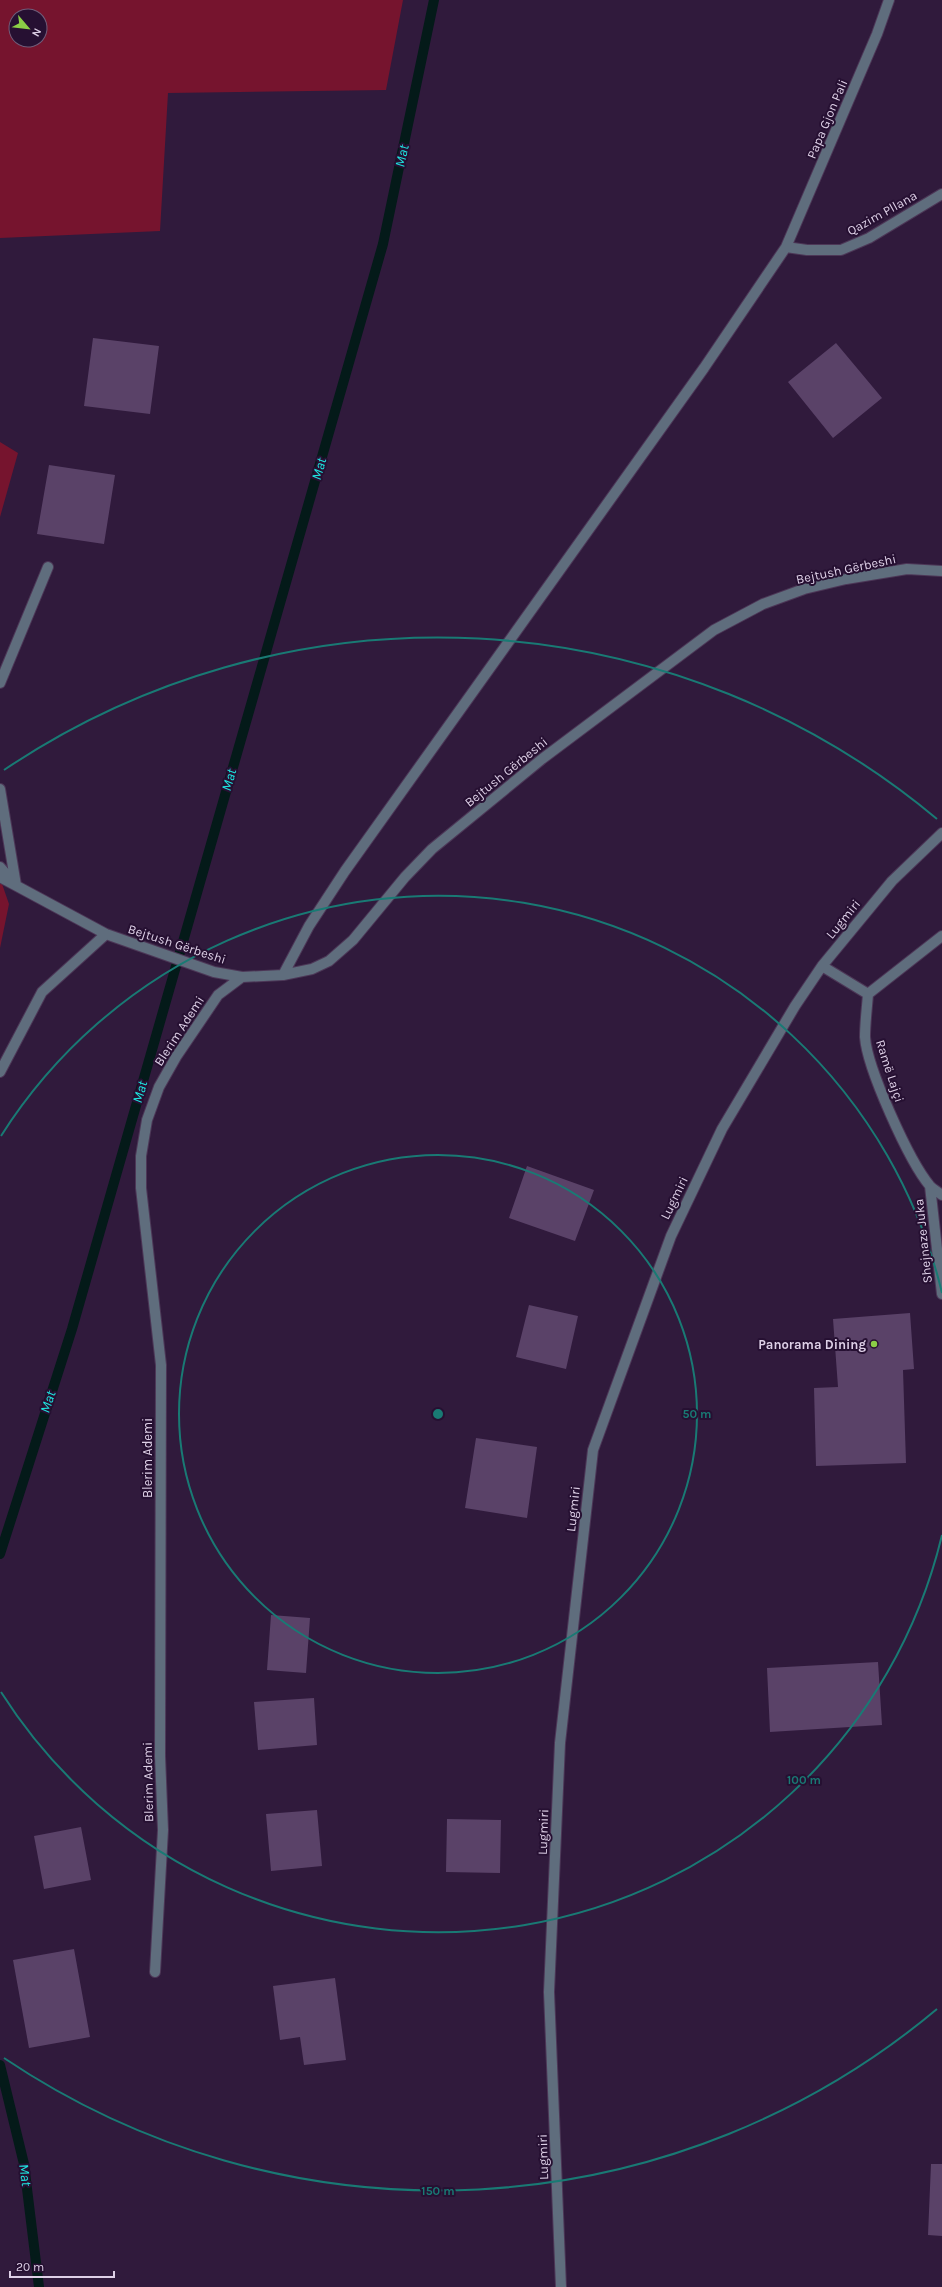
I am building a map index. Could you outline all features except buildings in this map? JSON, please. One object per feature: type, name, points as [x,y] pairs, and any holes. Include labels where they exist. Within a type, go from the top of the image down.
[{"type":"street","name":"Papa Gjon Pali","points":[[283,975],[309,926],[345,871],[704,368],[786,247],[877,34],[889,0]]},
{"type":"street","name":"Qazim Pllana","points":[[786,247],[807,250],[840,250],[869,238],[942,194]]},
{"type":"street","points":[[0,683],[48,567]]},
{"type":"street","name":"Bejtush Gërbeshi","points":[[0,877],[106,934],[214,972],[242,976],[283,975],[312,969],[329,960],[353,940],[406,877],[432,849],[542,759],[714,630],[763,604],[804,589],[846,579],[908,569],[942,571]]},
{"type":"street","points":[[0,789],[16,885]]},
{"type":"street","name":"Lugmiri","points":[[561,2287],[550,1992],[560,1743],[593,1450],[671,1236],[722,1129],[795,1006],[822,966],[892,880],[942,833]]},
{"type":"street","points":[[0,867],[16,885]]},
{"type":"street","points":[[0,1072],[42,992],[106,934]]},
{"type":"street","points":[[822,966],[868,994],[942,936]]},
{"type":"street","name":"Blerim Ademi","points":[[155,1972],[163,1830],[160,1725],[161,1366],[141,1188],[141,1156],[147,1120],[159,1087],[214,1000],[242,976]]},
{"type":"street","name":"Ramë Lajçi","points":[[868,994],[865,1038],[873,1068],[892,1118],[930,1186],[942,1195]]},
{"type":"street","name":"Shejnaze Juka","points":[[930,1186],[942,1294]]},
{"type":"shaded area","points":[[0,0],[403,0],[386,90],[168,93],[160,231],[0,238]]},
{"type":"shaded area","points":[[0,442],[18,453],[0,517]]},
{"type":"shaded area","points":[[0,878],[9,904],[0,948]]},
{"type":"waterway","name":"Mat","points":[[0,1554],[72,1329],[383,244],[434,0]]},
{"type":"waterway","name":"Mat","points":[[0,2065],[24,2164],[39,2287]]},
{"type":"place","name":"Panorama Dining","points":[[874,1344]]}]
